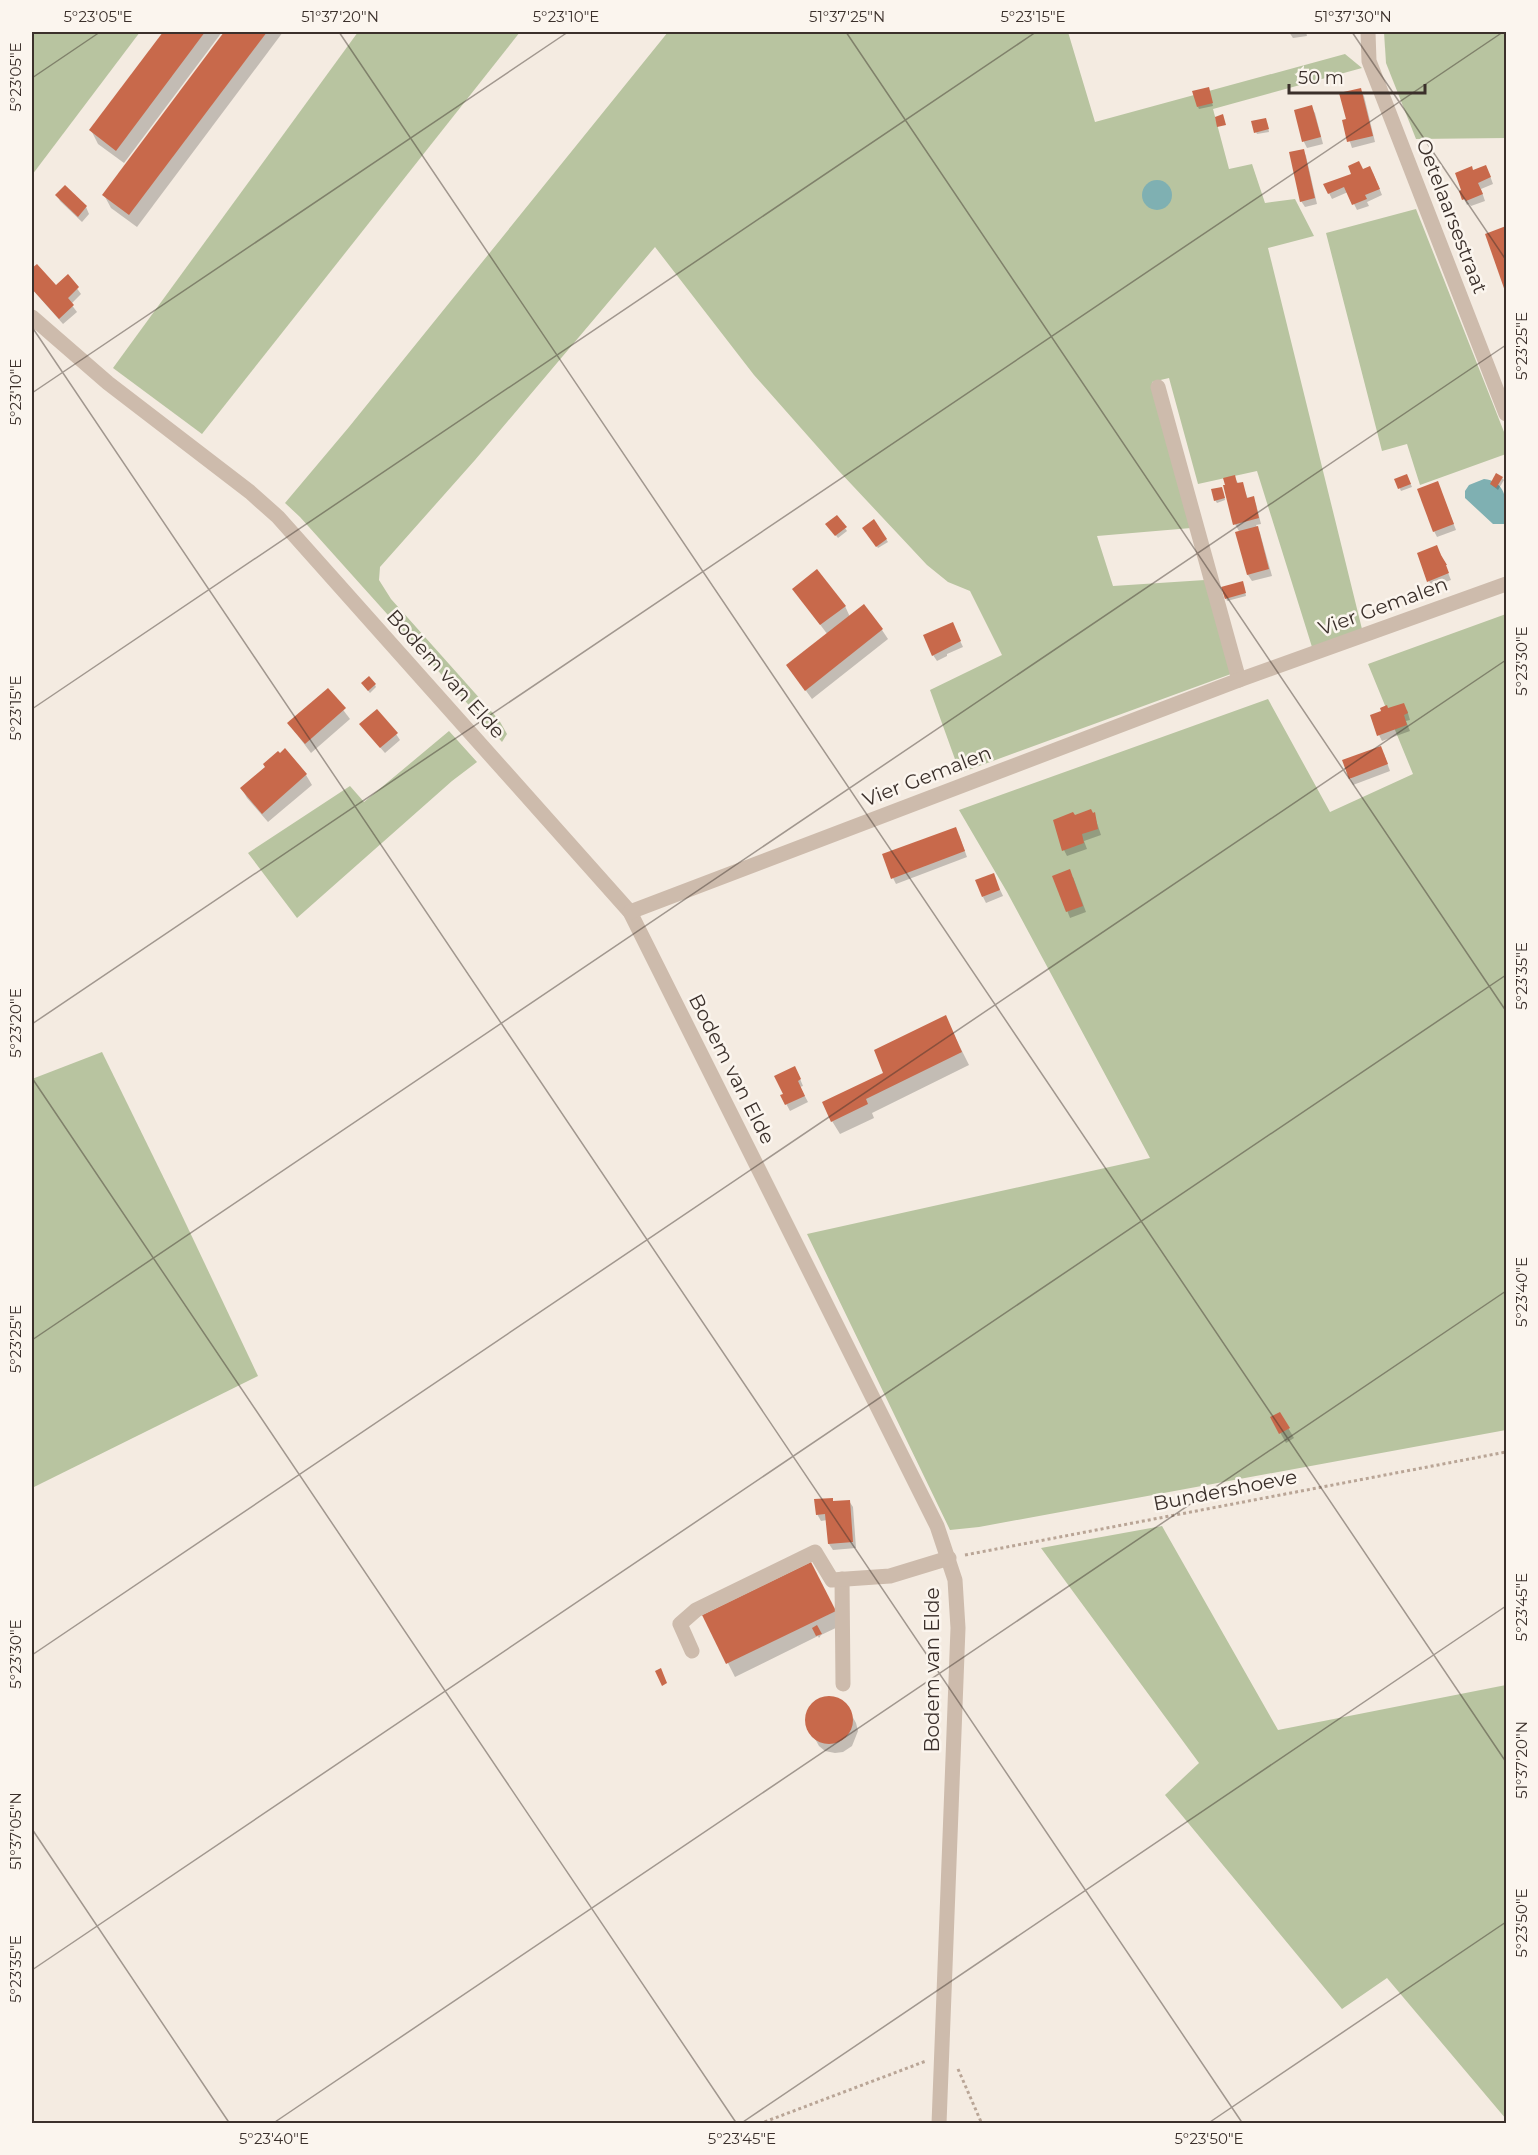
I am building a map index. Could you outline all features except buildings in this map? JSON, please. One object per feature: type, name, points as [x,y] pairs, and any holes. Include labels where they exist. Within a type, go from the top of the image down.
[{"type":"street","name":"Oetelaarsestraat","points":[[1368,32],[1369,61],[1506,414]]},
{"type":"street","name":"Bodem van Elde","points":[[32,317],[108,383],[250,492],[278,517],[630,912],[937,1526],[955,1580],[957,1628],[939,2124]]},
{"type":"street","points":[[1158,387],[1239,680]]},
{"type":"street","name":"Vier Gemalen","points":[[630,912],[1239,680],[1506,584]]},
{"type":"street","points":[[692,1651],[680,1624],[696,1610],[815,1552],[832,1580],[890,1576],[949,1558]]},
{"type":"street","points":[[842,1579],[843,1684]]},
{"type":"path","name":"Bundershoeve","points":[[949,1558],[1506,1452]]},
{"type":"path","points":[[759,2124],[942,2055],[957,2066],[982,2124]]},
{"type":"green space","points":[[32,32],[140,32],[32,175]]},
{"type":"green space","points":[[358,32],[520,32],[202,434],[113,368]]},
{"type":"green space","points":[[668,32],[1068,32],[1095,122],[1345,54],[1362,68],[1213,109],[1229,169],[1252,164],[1265,203],[1295,199],[1314,236],[1268,248],[1362,629],[1312,647],[1257,471],[1198,484],[1169,378],[1152,382],[1191,528],[1097,536],[1113,586],[1205,580],[1231,674],[960,773],[930,690],[1002,655],[970,591],[948,582],[927,565],[838,470],[754,375],[655,247],[475,460],[380,567],[379,580],[391,599],[499,720],[507,734],[502,742],[285,503]]},
{"type":"green space","points":[[1384,32],[1506,32],[1506,138],[1416,139],[1386,63]]},
{"type":"green space","points":[[1416,209],[1506,437],[1506,454],[1420,485],[1407,444],[1382,451],[1326,233]]},
{"type":"green space","points":[[1506,614],[1506,1430],[979,1527],[950,1530],[807,1234],[1150,1158],[1007,892],[959,810],[1268,699],[1330,812],[1413,774],[1368,664]]},
{"type":"green space","points":[[449,731],[477,762],[452,781],[297,918],[248,853],[350,786],[364,802]]},
{"type":"green space","points":[[102,1052],[258,1376],[32,1488],[32,1079]]},
{"type":"green space","points":[[1162,1526],[1278,1730],[1506,1685],[1506,2119],[1387,1978],[1342,2009],[1165,1795],[1199,1763],[1041,1548]]},
{"type":"water","points":[[1157,180],[1163,181],[1171,189],[1171,201],[1163,209],[1157,210],[1151,209],[1143,201],[1142,195],[1143,189],[1151,181]]},
{"type":"water","points":[[1484,479],[1498,484],[1502,489],[1506,502],[1506,524],[1493,524],[1465,498],[1465,491],[1469,485]]}]
